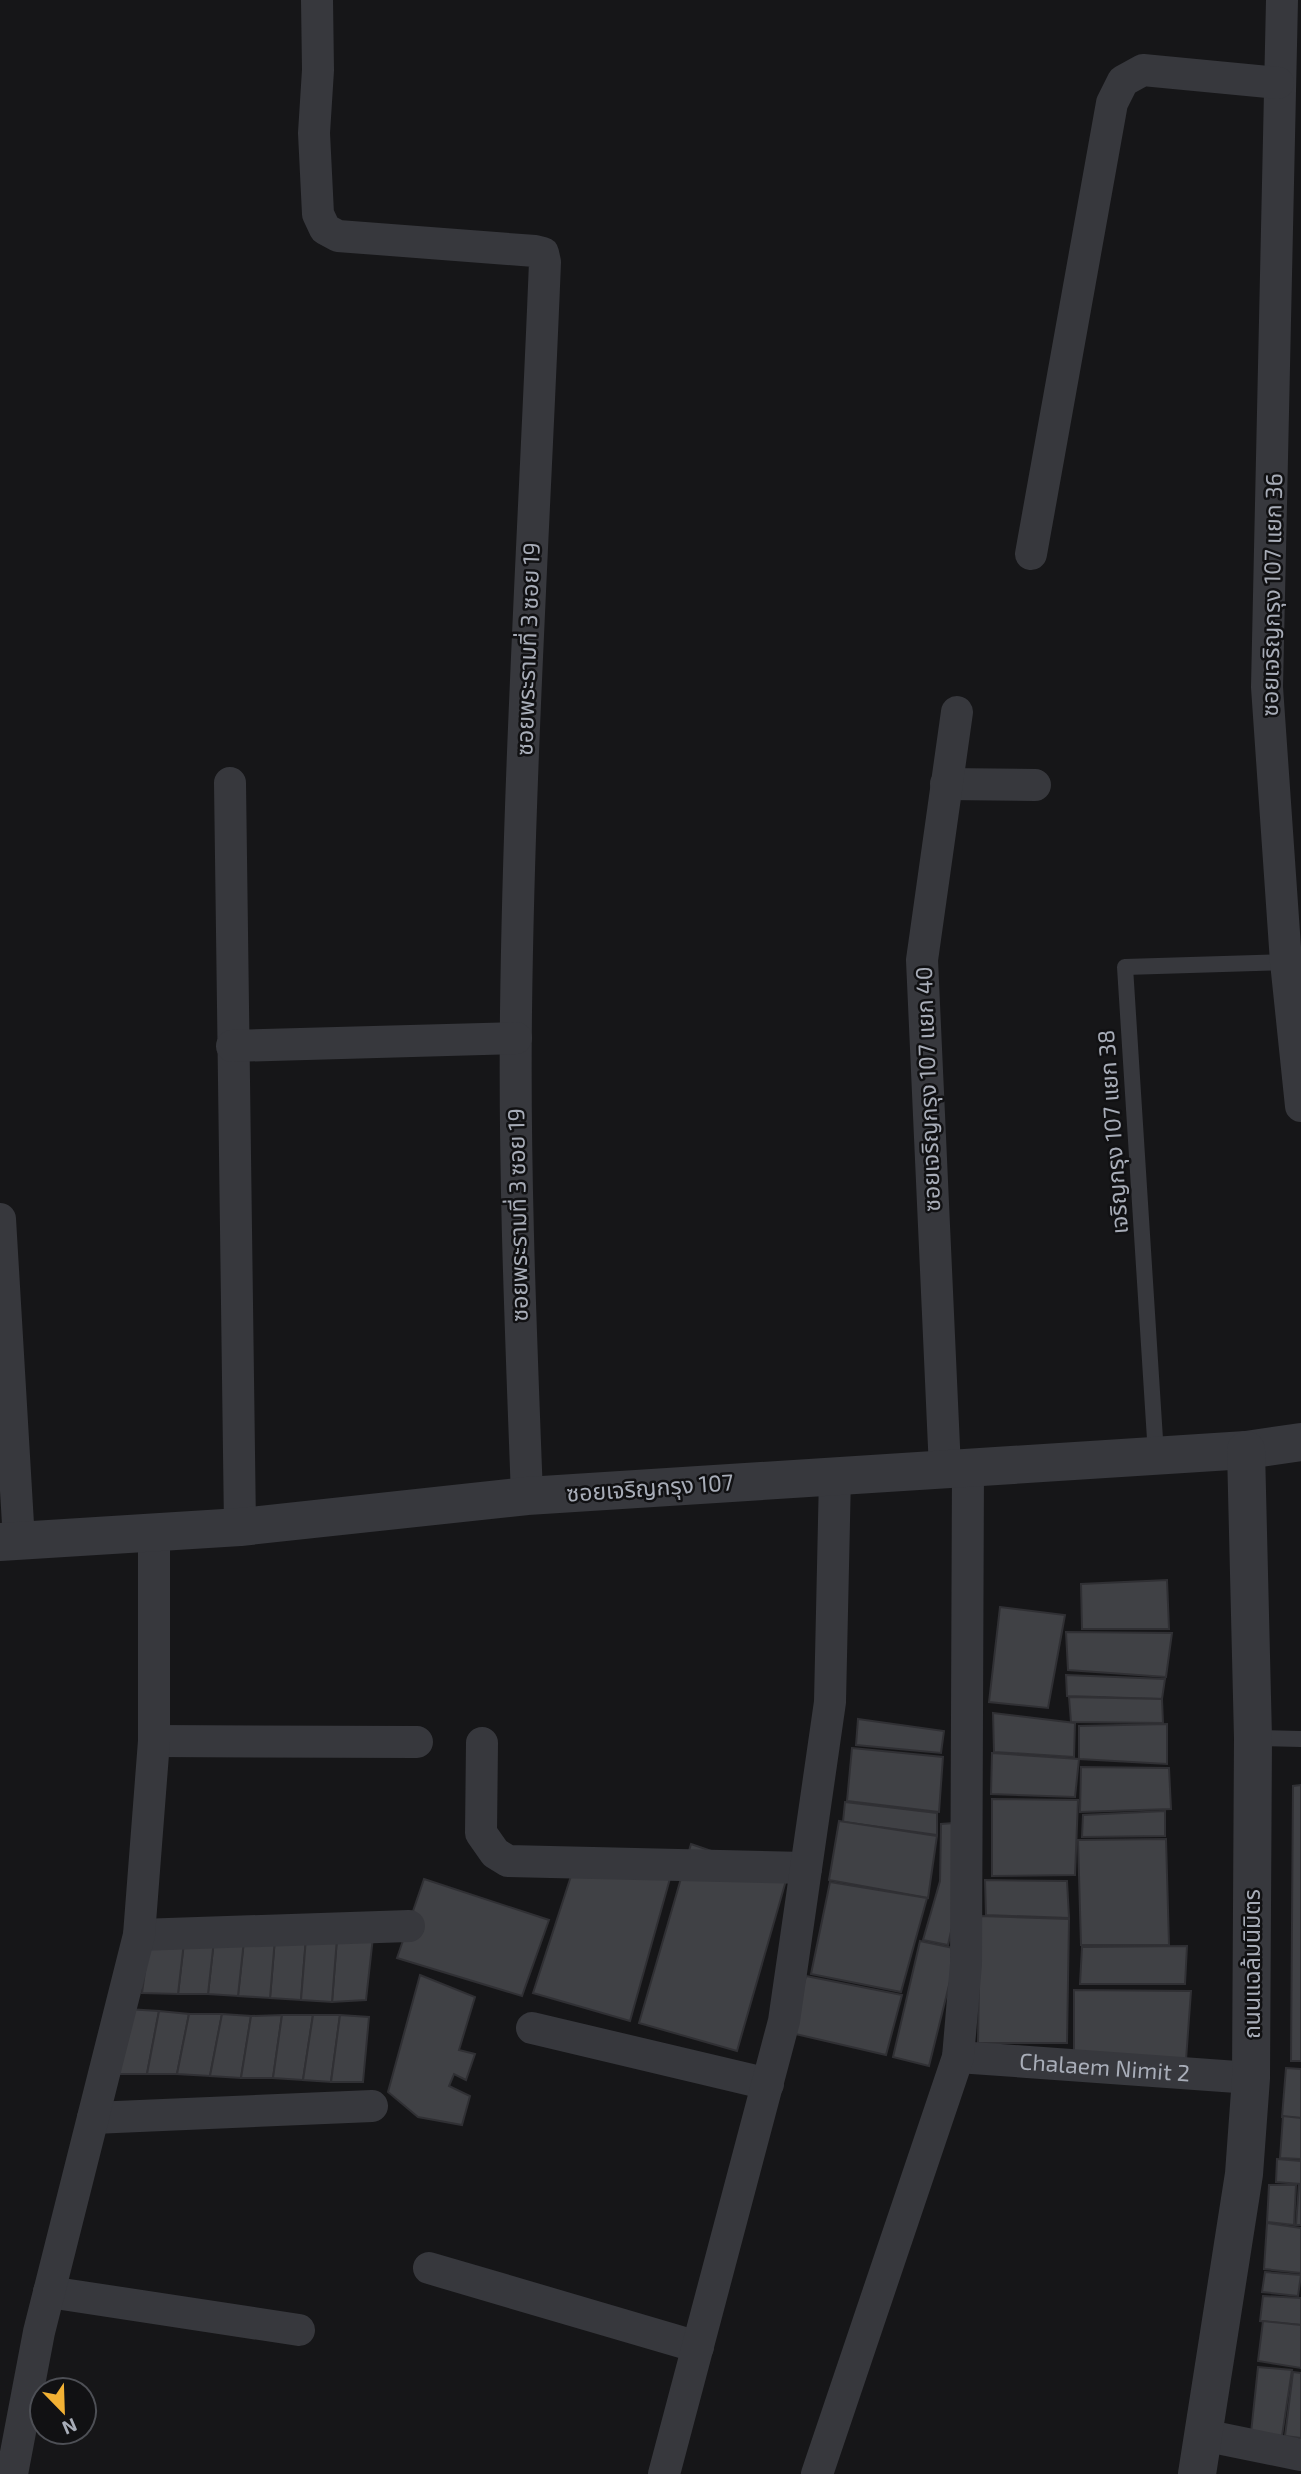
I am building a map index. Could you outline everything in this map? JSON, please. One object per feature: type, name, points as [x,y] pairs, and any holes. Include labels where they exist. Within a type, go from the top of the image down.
[{"type":"street","name":"ซอยพระรามที่ 3 ซอย 19","points":[[317,0],[318,70],[314,134],[318,214],[325,229],[338,236],[535,251],[543,253],[545,262],[524,738],[516,1038],[516,1173],[527,1496]]},
{"type":"street","name":"ซอยเจริญกรุง 107 แยก 36","points":[[1282,0],[1278,83],[1267,687],[1286,962],[1301,1106]]},
{"type":"street","points":[[1031,554],[1112,103],[1123,80],[1143,70],[1278,83]]},
{"type":"street","name":"ซอยเจริญกรุง 107 แยก 40","points":[[817,2474],[958,2057],[966,1964],[956,1468],[922,960],[957,712]]},
{"type":"street","points":[[230,783],[240,1527]]},
{"type":"street","points":[[946,784],[1035,785]]},
{"type":"street","points":[[232,1046],[516,1038]]},
{"type":"street","points":[[0,1219],[10,1541]]},
{"type":"street","name":"ซอยเจริญกรุง 107","points":[[10,1541],[240,1527],[527,1496],[1246,1450],[1301,1442]]},
{"type":"street","name":"ถนนแฉล้มนิมิตร","points":[[1197,2474],[1244,2174],[1251,2078],[1253,1738],[1246,1450]]},
{"type":"street","points":[[664,2474],[785,2021],[830,1702],[835,1476]]},
{"type":"street","points":[[12,2474],[48,2292],[139,1935],[154,1741],[155,1534]]},
{"type":"street","points":[[154,1741],[417,1742]]},
{"type":"street","points":[[482,1743],[481,1833],[495,1853],[508,1861],[807,1868]]},
{"type":"street","points":[[139,1935],[409,1926]]},
{"type":"street","points":[[532,2028],[768,2084]]},
{"type":"street","name":"Chalaem Nimit 2","points":[[958,2057],[1251,2078]]},
{"type":"street","points":[[93,2118],[372,2106]]},
{"type":"street","points":[[429,2268],[698,2347]]},
{"type":"street","points":[[48,2292],[299,2329]]},
{"type":"street","points":[[1203,2435],[1301,2455]]},
{"type":"lane","name":"เจริญกรุง 107 แยก 38","points":[[1156,1455],[1125,967],[1286,962]]},
{"type":"lane","points":[[1253,1738],[1301,1739]]},
{"type":"building","points":[[1167,1580],[1169,1629],[1082,1629],[1081,1584]]},
{"type":"building","points":[[1000,1607],[1065,1615],[1048,1708],[989,1702]]},
{"type":"building","points":[[1066,1632],[1172,1633],[1166,1677],[1068,1670]]},
{"type":"building","points":[[1066,1675],[1165,1679],[1162,1699],[1067,1696]]},
{"type":"building","points":[[1069,1697],[1162,1699],[1163,1723],[1071,1722]]},
{"type":"building","points":[[993,1713],[1075,1723],[1074,1757],[994,1752]]},
{"type":"building","points":[[858,1719],[944,1731],[941,1753],[856,1745]]},
{"type":"building","points":[[1167,1724],[1167,1764],[1079,1759],[1079,1726]]},
{"type":"building","points":[[852,1748],[943,1757],[939,1812],[847,1801]]},
{"type":"building","points":[[992,1753],[1079,1759],[1075,1797],[991,1794]]},
{"type":"building","points":[[1081,1767],[1169,1768],[1171,1809],[1080,1812]]},
{"type":"building","points":[[1301,1785],[1301,2061],[1291,2061],[1293,1786]]},
{"type":"building","points":[[992,1799],[1078,1800],[1075,1875],[992,1876]]},
{"type":"building","points":[[845,1802],[937,1813],[937,1835],[843,1822]]},
{"type":"building","points":[[1165,1811],[1165,1836],[1082,1837],[1083,1815]]},
{"type":"building","points":[[839,1821],[937,1836],[928,1898],[829,1880]]},
{"type":"building","points":[[967,1822],[960,1891],[948,1945],[923,1940],[940,1881],[941,1824]]},
{"type":"building","points":[[1166,1839],[1169,1945],[1081,1945],[1078,1840]]},
{"type":"building","points":[[691,1844],[787,1877],[737,2051],[639,2023]]},
{"type":"building","points":[[573,1870],[671,1875],[630,2021],[533,1993]]},
{"type":"building","points":[[424,1879],[549,1920],[522,1996],[397,1958]]},
{"type":"building","points":[[985,1880],[1067,1881],[1069,1918],[986,1915]]},
{"type":"building","points":[[830,1882],[927,1898],[901,1992],[811,1974]]},
{"type":"building","points":[[980,1916],[1069,1919],[1067,2043],[978,2043]]},
{"type":"building","points":[[373,1937],[366,2000],[332,2002],[337,1938]]},
{"type":"building","points":[[275,1938],[306,1938],[301,2000],[270,1998]]},
{"type":"building","points":[[275,1938],[270,1998],[238,1996],[244,1940]]},
{"type":"building","points":[[306,1938],[337,1938],[332,2002],[301,2000]]},
{"type":"building","points":[[214,1940],[244,1940],[238,1996],[208,1994]]},
{"type":"building","points":[[214,1940],[208,1994],[178,1994],[184,1942]]},
{"type":"building","points":[[920,1941],[958,1949],[929,2066],[893,2057]]},
{"type":"building","points":[[149,1942],[184,1942],[178,1994],[142,1993]]},
{"type":"building","points":[[1187,1946],[1185,1984],[1080,1984],[1082,1947]]},
{"type":"building","points":[[420,1975],[475,1997],[459,2050],[475,2054],[466,2080],[454,2074],[449,2086],[470,2096],[462,2125],[418,2117],[388,2092]]},
{"type":"building","points":[[806,1976],[902,1995],[886,2055],[791,2033]]},
{"type":"building","points":[[1074,1990],[1191,1991],[1186,2060],[1074,2053]]},
{"type":"building","points":[[127,2009],[159,2011],[147,2074],[114,2074]]},
{"type":"building","points":[[159,2011],[189,2014],[177,2074],[147,2074]]},
{"type":"building","points":[[189,2014],[222,2014],[210,2076],[177,2074]]},
{"type":"building","points":[[222,2014],[251,2016],[241,2078],[210,2076]]},
{"type":"building","points":[[282,2015],[273,2078],[241,2078],[251,2016]]},
{"type":"building","points":[[282,2015],[313,2015],[303,2080],[273,2078]]},
{"type":"building","points":[[313,2015],[340,2015],[331,2082],[303,2080]]},
{"type":"building","points":[[340,2015],[369,2017],[363,2082],[331,2082]]},
{"type":"building","points":[[1286,2068],[1301,2069],[1301,2118],[1282,2117]]},
{"type":"building","points":[[1283,2116],[1301,2118],[1301,2159],[1280,2158]]},
{"type":"building","points":[[1277,2159],[1301,2161],[1301,2184],[1276,2182]]},
{"type":"building","points":[[1299,2184],[1301,2225],[1296,2225]]},
{"type":"building","points":[[1269,2185],[1296,2185],[1294,2225],[1267,2222]]},
{"type":"building","points":[[1267,2223],[1301,2228],[1301,2273],[1264,2269]]},
{"type":"building","points":[[1265,2272],[1301,2275],[1298,2296],[1262,2292]]},
{"type":"building","points":[[1263,2296],[1301,2298],[1301,2325],[1260,2321]]},
{"type":"building","points":[[1263,2321],[1301,2325],[1301,2368],[1258,2361]]},
{"type":"building","points":[[1258,2367],[1292,2370],[1282,2436],[1251,2433]]},
{"type":"building","points":[[1293,2372],[1301,2373],[1301,2438],[1285,2436]]}]
